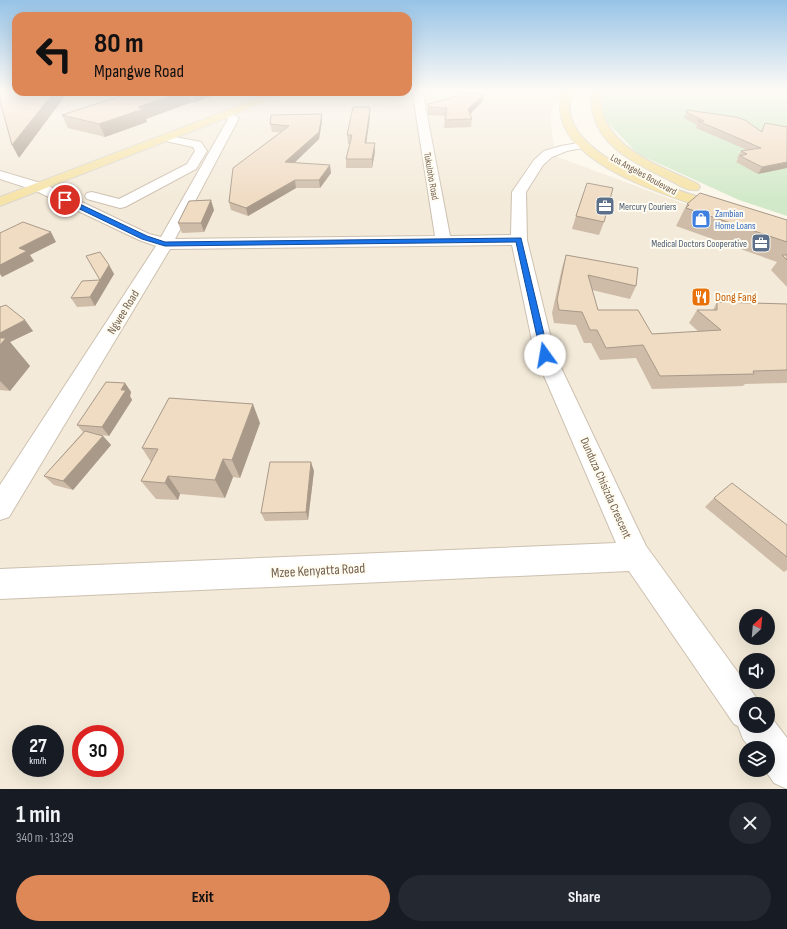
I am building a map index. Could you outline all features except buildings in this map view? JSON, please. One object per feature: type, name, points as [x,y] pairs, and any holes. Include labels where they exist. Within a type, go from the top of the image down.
[{"type":"main road","points":[[0,202],[166,143],[203,126]]},
{"type":"main road","name":"Los Angeles Boulevard","points":[[571,126],[584,145],[608,163],[625,173],[685,196],[737,210],[640,161],[618,145],[605,131],[603,126]]},
{"type":"main road","name":"Los Angeles Boulevard","points":[[580,126],[586,138],[614,158],[642,175],[685,196]]},
{"type":"main road","name":"Los Angeles Boulevard","points":[[596,137],[622,157],[650,173],[677,184],[704,192]]},
{"type":"street","name":"Ngwee Road","points":[[0,508],[165,244],[229,126]]},
{"type":"street","name":"Tukuloho Road","points":[[423,126],[443,240]]},
{"type":"street","points":[[166,143],[182,142],[197,144],[220,142]]},
{"type":"street","points":[[92,196],[120,204],[192,166],[202,151],[197,144]]},
{"type":"street","name":"Dunduza Chisizda Crescent","points":[[584,145],[565,148],[548,154],[538,162],[519,192],[519,240],[545,355],[636,556],[739,702]]},
{"type":"street","points":[[0,174],[39,187],[144,237],[165,244],[519,240]]},
{"type":"street","name":"Mzee Kenyatta Road","points":[[0,584],[636,556]]},
{"type":"street","points":[[761,733],[787,770]]},
{"type":"shaded area","points":[[0,126],[551,126],[555,156],[787,242],[787,789],[0,789]]},
{"type":"green space","points":[[611,126],[787,126],[787,216],[739,200],[638,154]]},
{"type":"place","name":"Mercury Couriers","points":[[605,206]]},
{"type":"place","name":"Zambian Home Loans","points":[[701,219]]},
{"type":"place","name":"Medical Doctors Cooperative","points":[[761,243]]},
{"type":"place","name":"Dong Fang","points":[[701,297]]},
{"type":"route","points":[[65,200],[144,237],[165,244],[519,240],[545,355]]}]
